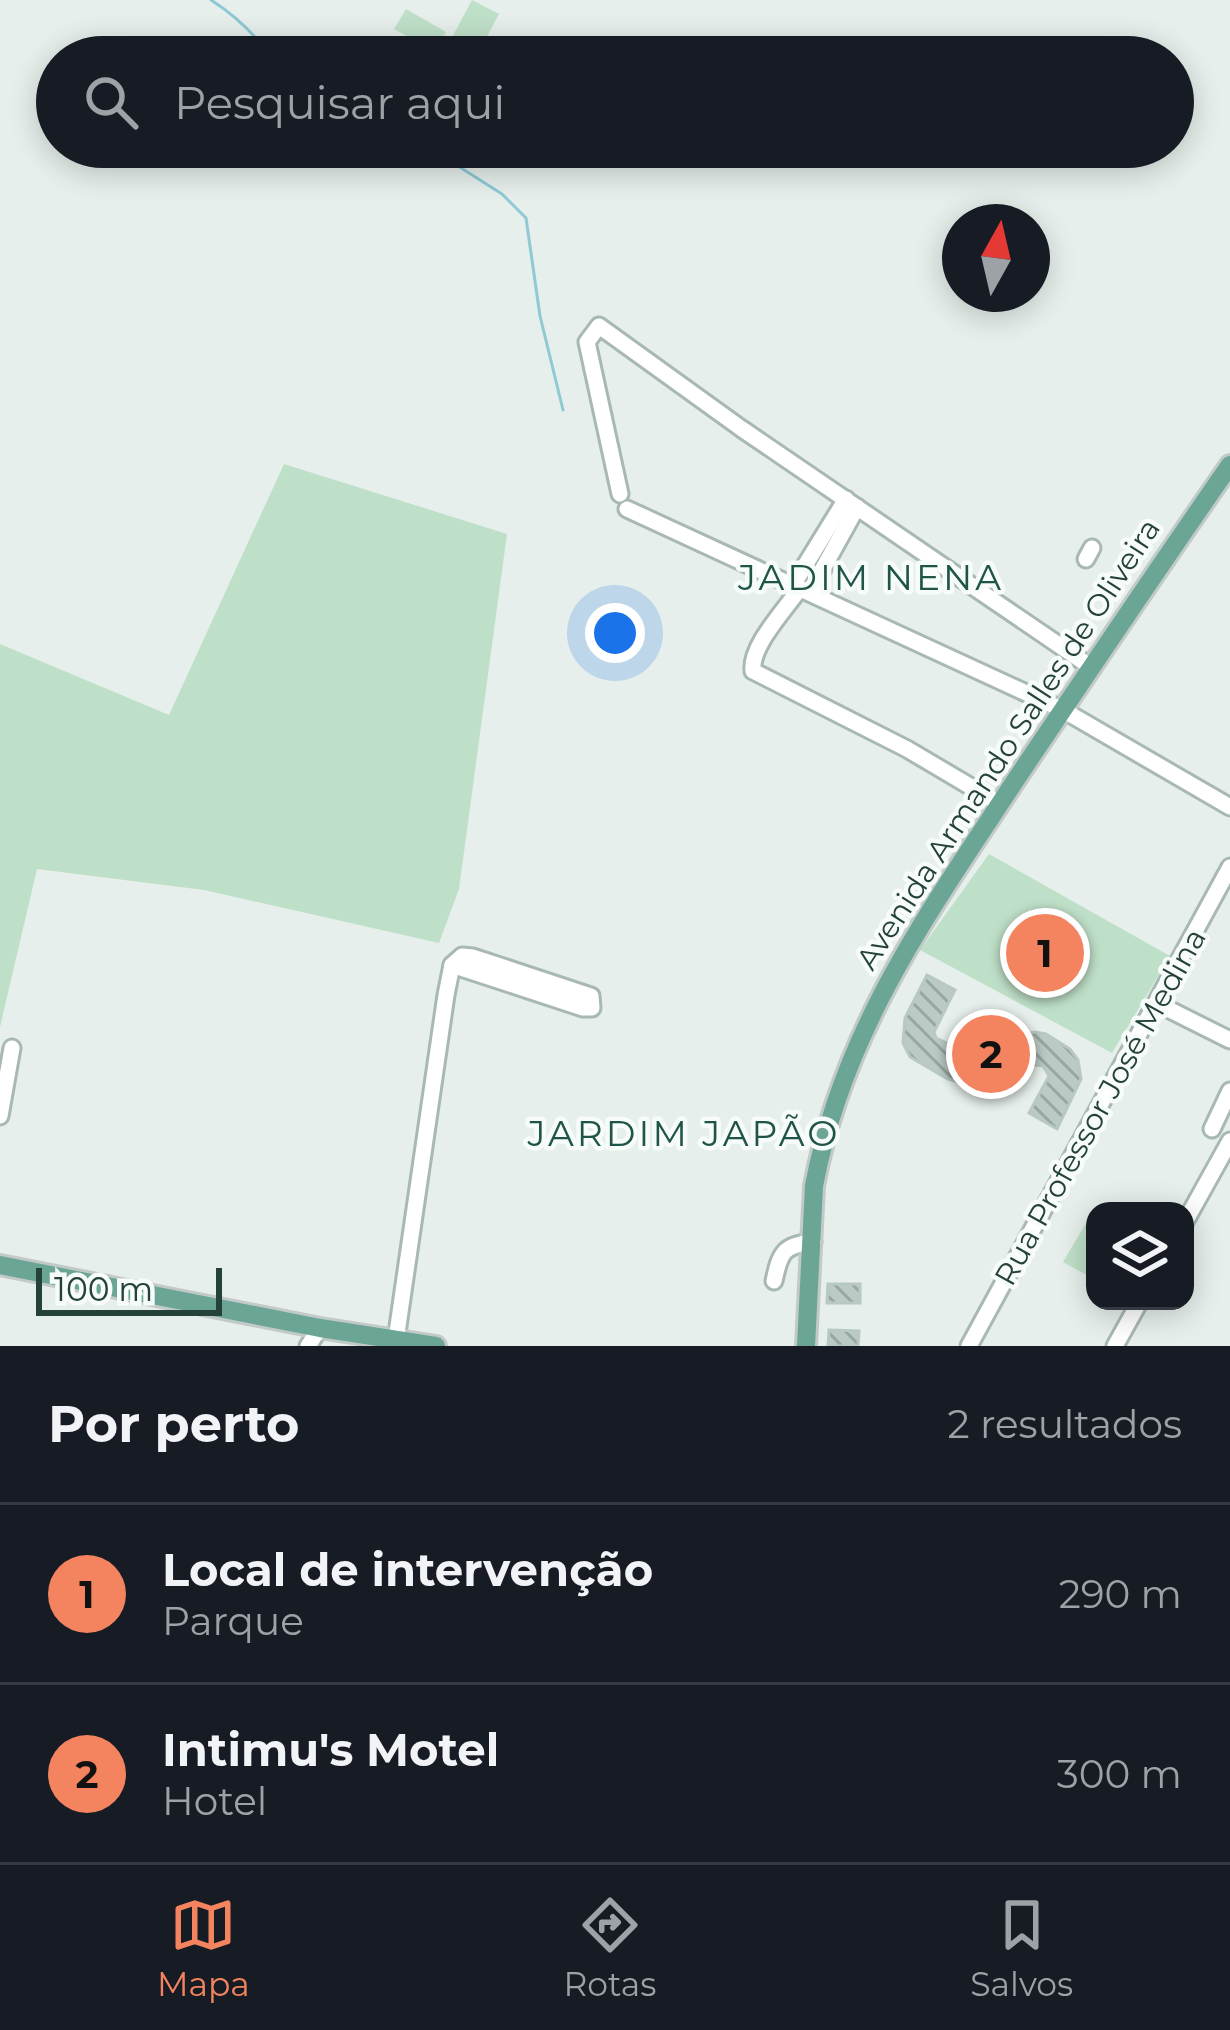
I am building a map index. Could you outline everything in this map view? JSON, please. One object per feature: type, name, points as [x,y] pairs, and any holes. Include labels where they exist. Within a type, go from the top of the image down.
[{"type":"main road","name":"Avenida Armando Salles de Oliveira","points":[[806,1346],[814,1186],[822,1147],[877,1000],[1000,804],[1230,465]]},
{"type":"main road","points":[[0,1265],[320,1328],[348,1339],[436,1346]]},
{"type":"street","points":[[1091,667],[599,326],[587,342],[623,501],[1063,710],[1230,807]]},
{"type":"street","points":[[852,503],[801,588],[755,651],[753,671],[907,749],[1000,804]]},
{"type":"street","name":"Rua Professor José Medina","points":[[970,1346],[1230,867]]},
{"type":"street","points":[[396,1340],[452,965],[466,956],[518,979]]},
{"type":"street","points":[[1156,1003],[1230,1040]]},
{"type":"street","points":[[0,1116],[12,1048]]},
{"type":"street","points":[[1212,1129],[1230,1091]]},
{"type":"street","points":[[1194,1207],[1227,1152]]},
{"type":"street","points":[[774,1281],[779,1257],[788,1248],[813,1242]]},
{"type":"street","points":[[1114,1346],[1135,1310]]},
{"type":"street","points":[[308,1346],[320,1328]]},
{"type":"green space","points":[[472,0],[499,14],[487,36],[453,36]]},
{"type":"green space","points":[[406,9],[446,32],[444,36],[406,36],[394,29]]},
{"type":"green space","points":[[284,464],[507,534],[459,889],[439,943],[204,890],[37,869],[0,1027],[0,644],[169,715]]},
{"type":"green space","points":[[989,854],[1170,956],[1112,1053],[920,950]]},
{"type":"green space","points":[[1086,1223],[1086,1275],[1063,1262]]},
{"type":"building","points":[[927,975],[955,990],[934,1032],[936,1038],[962,1050],[978,1047],[976,1037],[981,1032],[993,1041],[1035,1032],[1070,1049],[1078,1060],[1081,1079],[1057,1129],[1029,1113],[1049,1076],[1043,1066],[1003,1072],[1007,1079],[990,1085],[987,1077],[961,1083],[948,1079],[910,1057],[903,1043],[905,1018]]},
{"type":"building","points":[[828,1284],[860,1284],[860,1303],[827,1303]]},
{"type":"building","points":[[829,1330],[859,1331],[858,1346],[828,1346]]},
{"type":"waterway","points":[[211,0],[254,36]]},
{"type":"waterway","points":[[461,168],[502,194],[526,218],[540,316],[563,410]]},
{"type":"place","name":"Local de intervenção","points":[[1045,953]]},
{"type":"place","name":"Intimu's Motel","points":[[991,1054]]},
{"type":"district","name":"JADIM NENA","points":[[871,577]]},
{"type":"district","name":"JARDIM JAPÃO","points":[[684,1133]]}]
